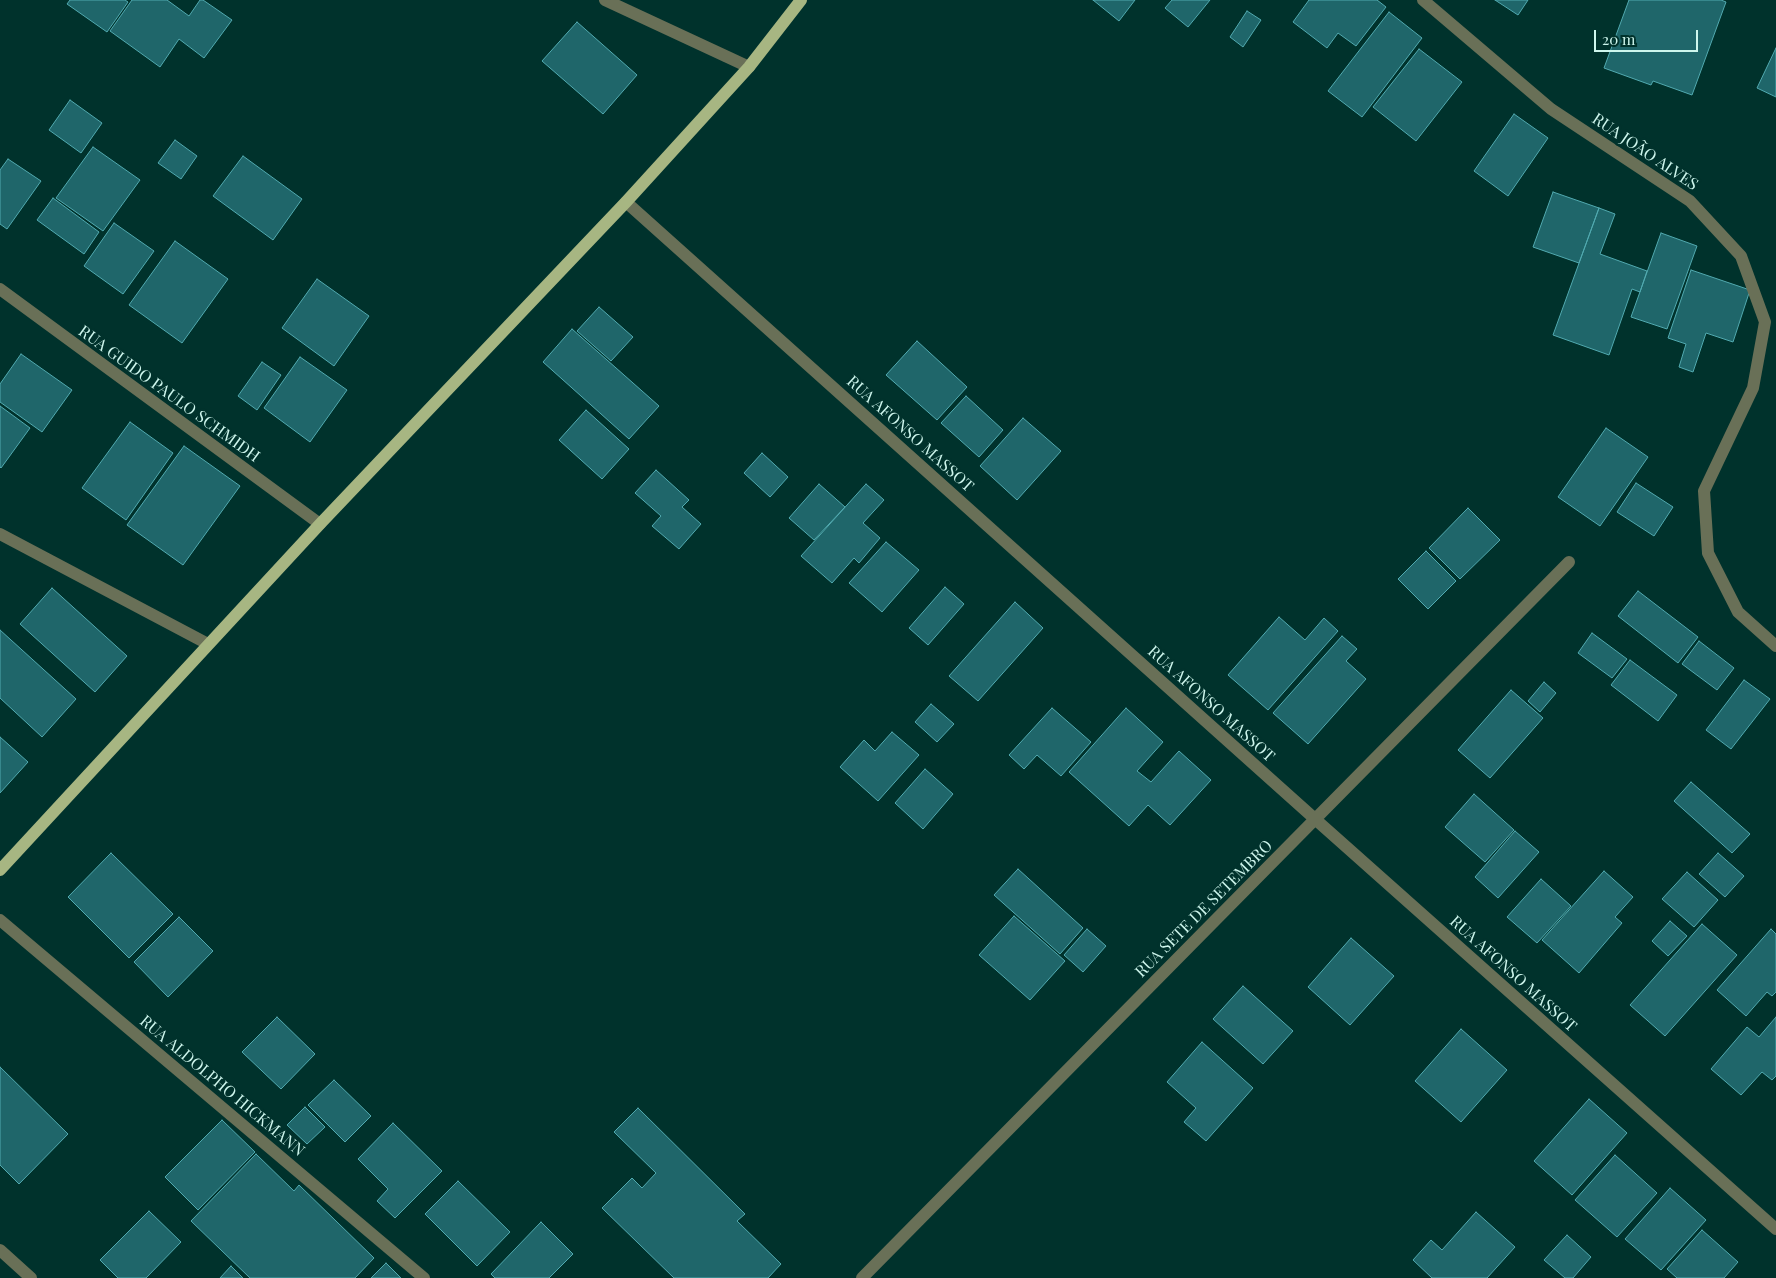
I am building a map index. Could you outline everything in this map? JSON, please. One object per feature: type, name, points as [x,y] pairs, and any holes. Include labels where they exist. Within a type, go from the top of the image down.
[{"type":"main road","points":[[0,870],[320,524],[626,202],[749,67],[801,0]]},
{"type":"street","points":[[605,0],[749,67]]},
{"type":"street","name":"RUA JOÃO ALVES","points":[[1423,0],[1551,109],[1690,201],[1741,256],[1765,322],[1753,388],[1704,491],[1708,553],[1738,612],[1776,646]]},
{"type":"street","name":"RUA AFONSO MASSOT","points":[[626,202],[1776,1229]]},
{"type":"street","name":"RUA GUIDO PAULO SCHMIDH","points":[[0,289],[320,524]]},
{"type":"street","points":[[0,534],[208,644]]},
{"type":"street","name":"RUA SETE DE SETEMBRO","points":[[862,1278],[1569,562]]},
{"type":"street","name":"RUA ALDOLPHO HICKMANN","points":[[0,920],[424,1278]]},
{"type":"street","points":[[0,1250],[31,1278]]},
{"type":"building","points":[[70,0],[125,0],[128,2],[107,32],[67,4]]},
{"type":"building","points":[[132,0],[167,0],[189,16],[200,0],[203,0],[232,20],[204,58],[179,39],[160,67],[110,31]]},
{"type":"building","points":[[1093,0],[1135,0],[1119,21]]},
{"type":"building","points":[[1172,0],[1210,0],[1188,27],[1165,8]]},
{"type":"building","points":[[1309,0],[1377,0],[1386,7],[1356,46],[1338,33],[1327,48],[1293,22]]},
{"type":"building","points":[[1495,0],[1528,0],[1518,15]]},
{"type":"building","points":[[1629,0],[1721,0],[1726,2],[1692,95],[1653,81],[1651,85],[1604,68]]},
{"type":"building","points":[[1247,11],[1261,20],[1243,47],[1230,37]]},
{"type":"building","points":[[1389,12],[1422,38],[1362,117],[1328,91]]},
{"type":"building","points":[[577,22],[637,75],[603,114],[542,61]]},
{"type":"building","points":[[1776,48],[1776,97],[1757,88]]},
{"type":"building","points":[[1419,49],[1462,82],[1416,141],[1373,107]]},
{"type":"building","points":[[70,100],[102,123],[81,153],[49,130]]},
{"type":"building","points":[[1514,114],[1548,138],[1508,196],[1474,171]]},
{"type":"building","points":[[175,140],[197,156],[181,179],[158,163]]},
{"type":"building","points":[[93,147],[140,180],[103,231],[56,198]]},
{"type":"building","points":[[243,156],[302,199],[273,240],[213,196]]},
{"type":"building","points":[[8,159],[41,181],[7,229],[0,224],[0,170]]},
{"type":"building","points":[[1553,192],[1599,208],[1579,263],[1533,247]]},
{"type":"building","points":[[53,198],[99,232],[84,254],[37,220]]},
{"type":"building","points":[[1599,208],[1615,214],[1600,254],[1647,271],[1640,292],[1632,289],[1609,355],[1553,335]]},
{"type":"building","points":[[114,223],[154,251],[123,294],[84,266]]},
{"type":"building","points":[[1661,233],[1697,246],[1667,329],[1631,317]]},
{"type":"building","points":[[175,241],[228,279],[182,343],[129,305]]},
{"type":"building","points":[[1691,270],[1750,290],[1733,342],[1706,333],[1693,372],[1679,367],[1686,344],[1668,338]]},
{"type":"building","points":[[317,279],[369,316],[334,366],[282,328]]},
{"type":"building","points":[[599,307],[633,337],[611,361],[577,331]]},
{"type":"building","points":[[572,329],[659,406],[629,439],[543,362]]},
{"type":"building","points":[[917,341],[967,387],[937,420],[886,375]]},
{"type":"building","points":[[21,354],[72,390],[42,432],[0,402],[0,384]]},
{"type":"building","points":[[300,357],[347,390],[310,442],[264,408]]},
{"type":"building","points":[[262,362],[281,375],[257,410],[238,396]]},
{"type":"building","points":[[966,396],[1003,430],[979,457],[941,423]]},
{"type":"building","points":[[0,406],[30,428],[1,468],[0,467]]},
{"type":"building","points":[[586,410],[629,449],[602,479],[559,440]]},
{"type":"building","points":[[1023,418],[1061,451],[1017,500],[980,466]]},
{"type":"building","points":[[130,422],[173,453],[126,520],[82,488]]},
{"type":"building","points":[[1606,428],[1648,457],[1600,526],[1558,497]]},
{"type":"building","points":[[184,446],[240,486],[183,565],[127,525]]},
{"type":"building","points":[[762,453],[788,477],[770,497],[744,473]]},
{"type":"building","points":[[656,470],[689,500],[682,507],[701,524],[679,549],[652,526],[661,516],[635,493]]},
{"type":"building","points":[[1636,483],[1673,507],[1654,536],[1617,512]]},
{"type":"building","points":[[819,484],[845,507],[814,540],[789,518]]},
{"type":"building","points":[[866,484],[884,500],[863,523],[880,538],[859,563],[854,558],[832,583],[801,556]]},
{"type":"building","points":[[1468,508],[1500,540],[1460,579],[1429,548]]},
{"type":"building","points":[[886,542],[919,570],[882,612],[849,583]]},
{"type":"building","points":[[1426,551],[1456,581],[1428,609],[1398,579]]},
{"type":"building","points":[[945,587],[964,604],[928,645],[909,628]]},
{"type":"building","points":[[52,588],[127,656],[95,692],[20,624]]},
{"type":"building","points":[[1638,591],[1698,637],[1678,663],[1618,616]]},
{"type":"building","points":[[1015,602],[1043,628],[978,701],[949,676]]},
{"type":"building","points":[[1279,617],[1305,640],[1324,618],[1338,631],[1268,710],[1228,675]]},
{"type":"building","points":[[0,630],[76,699],[42,737],[0,698]]},
{"type":"building","points":[[1592,633],[1627,659],[1612,678],[1578,653]]},
{"type":"building","points":[[1342,636],[1357,649],[1346,661],[1366,679],[1308,744],[1273,713]]},
{"type":"building","points":[[1699,641],[1734,668],[1717,690],[1682,664]]},
{"type":"building","points":[[1630,660],[1677,695],[1658,721],[1611,685]]},
{"type":"building","points":[[1744,680],[1770,699],[1731,749],[1706,730]]},
{"type":"building","points":[[1544,682],[1556,693],[1540,712],[1528,701]]},
{"type":"building","points":[[1511,690],[1543,718],[1490,778],[1458,750]]},
{"type":"building","points":[[931,704],[954,724],[937,742],[915,722]]},
{"type":"building","points":[[1052,708],[1091,742],[1061,776],[1037,755],[1024,769],[1009,755]]},
{"type":"building","points":[[1126,708],[1163,742],[1137,771],[1151,782],[1179,751],[1211,780],[1170,825],[1148,805],[1129,826],[1069,772]]},
{"type":"building","points":[[892,732],[919,755],[878,801],[840,767],[864,740],[875,751]]},
{"type":"building","points":[[0,737],[28,762],[0,793]]},
{"type":"building","points":[[925,769],[953,794],[923,829],[895,803]]},
{"type":"building","points":[[1691,782],[1750,834],[1732,853],[1674,801]]},
{"type":"building","points":[[1474,794],[1514,830],[1485,862],[1445,827]]},
{"type":"building","points":[[1515,831],[1539,852],[1498,898],[1475,877]]},
{"type":"building","points":[[111,853],[173,914],[129,958],[68,897]]},
{"type":"building","points":[[1718,853],[1744,876],[1725,897],[1699,874]]},
{"type":"building","points":[[1018,869],[1083,928],[1060,954],[994,895]]},
{"type":"building","points":[[1604,871],[1633,897],[1615,917],[1622,923],[1579,973],[1542,940]]},
{"type":"building","points":[[1687,872],[1718,900],[1694,927],[1662,899]]},
{"type":"building","points":[[1541,879],[1571,906],[1537,943],[1507,917]]},
{"type":"building","points":[[1014,916],[1065,961],[1030,1000],[979,955]]},
{"type":"building","points":[[179,917],[213,951],[168,997],[134,962]]},
{"type":"building","points":[[1670,921],[1687,936],[1668,956],[1652,941]]},
{"type":"building","points":[[1702,924],[1737,955],[1665,1036],[1630,1005]]},
{"type":"building","points":[[1087,929],[1106,946],[1083,972],[1064,955]]},
{"type":"building","points":[[1771,929],[1776,934],[1776,992],[1772,996],[1767,992],[1746,1016],[1717,990]]},
{"type":"building","points":[[1351,938],[1394,976],[1350,1025],[1308,987]]},
{"type":"building","points":[[1243,986],[1293,1031],[1263,1064],[1213,1019]]},
{"type":"building","points":[[277,1017],[315,1054],[281,1089],[242,1052]]},
{"type":"building","points":[[1776,1017],[1776,1076],[1772,1080],[1762,1072],[1741,1095],[1711,1069],[1747,1027],[1759,1037]]},
{"type":"building","points":[[1461,1029],[1507,1070],[1461,1122],[1415,1081]]},
{"type":"building","points":[[1202,1042],[1253,1088],[1206,1141],[1184,1122],[1196,1108],[1167,1082]]},
{"type":"building","points":[[0,1067],[68,1134],[19,1184],[0,1165]]},
{"type":"building","points":[[334,1080],[371,1116],[345,1142],[308,1105]]},
{"type":"building","points":[[1589,1099],[1627,1133],[1572,1195],[1534,1161]]},
{"type":"building","points":[[305,1107],[325,1127],[307,1144],[287,1125]]},
{"type":"building","points":[[638,1108],[745,1214],[737,1221],[781,1264],[768,1278],[674,1278],[602,1208],[632,1178],[642,1188],[656,1173],[614,1132]]},
{"type":"building","points":[[222,1120],[255,1152],[198,1210],[165,1177]]},
{"type":"building","points":[[393,1123],[442,1171],[395,1218],[377,1201],[388,1189],[358,1159]]},
{"type":"building","points":[[256,1154],[294,1191],[299,1185],[374,1258],[355,1278],[250,1278],[191,1221]]},
{"type":"building","points":[[1615,1155],[1657,1193],[1617,1237],[1575,1200]]},
{"type":"building","points":[[458,1181],[510,1232],[477,1266],[425,1214]]},
{"type":"building","points":[[1670,1188],[1706,1220],[1661,1270],[1625,1239]]},
{"type":"building","points":[[149,1211],[181,1242],[146,1278],[118,1278],[100,1260]]},
{"type":"building","points":[[1476,1212],[1515,1247],[1487,1278],[1432,1278],[1413,1260],[1431,1240],[1442,1250]]},
{"type":"building","points":[[541,1222],[573,1254],[549,1278],[495,1278],[491,1274]]},
{"type":"building","points":[[1702,1230],[1738,1262],[1724,1278],[1677,1278],[1667,1269]]},
{"type":"building","points":[[1567,1235],[1591,1257],[1573,1278],[1565,1278],[1544,1260]]},
{"type":"building","points":[[386,1263],[401,1278],[371,1278]]},
{"type":"building","points":[[231,1266],[243,1278],[220,1278]]}]
